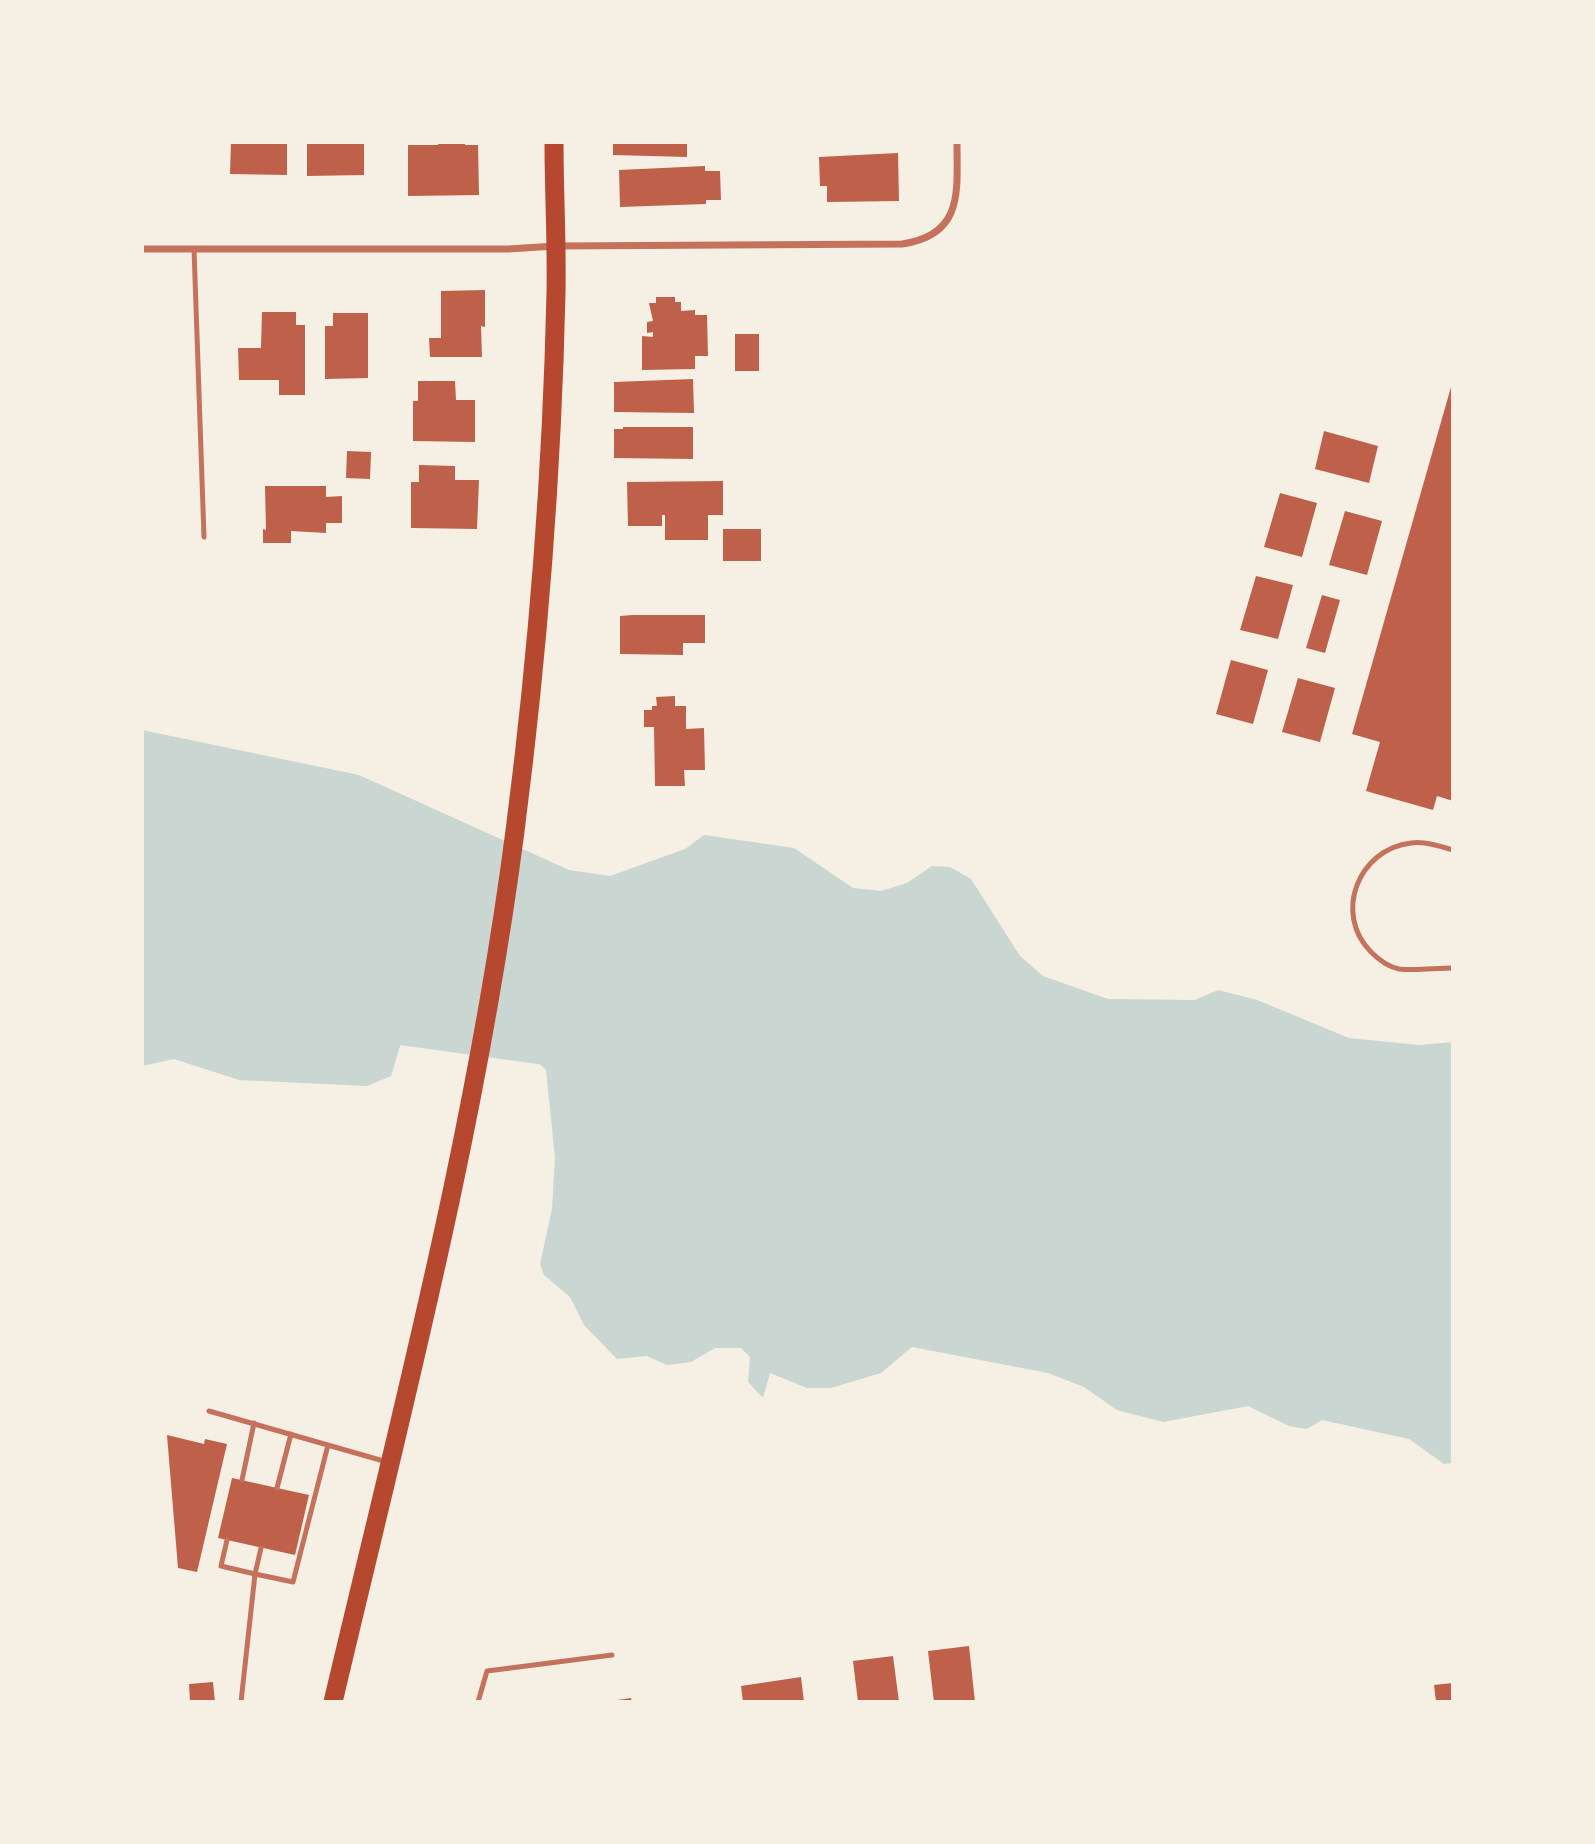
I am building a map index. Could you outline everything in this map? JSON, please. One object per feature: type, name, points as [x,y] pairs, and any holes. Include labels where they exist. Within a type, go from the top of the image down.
[{"type":"highway","points":[[333,1702],[432,1285],[477,1068],[500,933],[534,658],[553,401],[556,246],[554,142]]},
{"type":"street","points":[[142,249],[508,249],[556,246],[919,242],[934,234],[949,218],[957,198],[957,142]]},
{"type":"lane","points":[[194,249],[204,537]]},
{"type":"lane","points":[[1453,850],[1413,842],[1391,847],[1376,856],[1361,873],[1352,898],[1353,921],[1364,945],[1378,958],[1397,969],[1453,968]]},
{"type":"lane","points":[[209,1411],[390,1462]]},
{"type":"lane","points":[[242,1480],[254,1423]]},
{"type":"lane","points":[[277,1488],[291,1434]]},
{"type":"lane","points":[[227,1541],[221,1566],[293,1582],[328,1445]]},
{"type":"lane","points":[[241,1702],[255,1574],[261,1548]]},
{"type":"lane","points":[[478,1702],[487,1671],[612,1655]]},
{"type":"shaded area","points":[[142,730],[359,775],[569,870],[610,876],[685,849],[704,835],[794,848],[853,888],[881,891],[907,883],[932,866],[950,867],[971,879],[1020,956],[1043,976],[1108,999],[1195,1000],[1218,990],[1257,1000],[1349,1038],[1419,1045],[1453,1042],[1453,1463],[1444,1464],[1409,1439],[1322,1420],[1307,1429],[1289,1426],[1248,1406],[1163,1422],[1117,1410],[1084,1387],[1048,1373],[912,1347],[881,1373],[831,1388],[807,1388],[770,1373],[763,1398],[748,1382],[750,1357],[741,1348],[715,1348],[691,1362],[667,1365],[647,1356],[617,1359],[584,1325],[570,1297],[544,1275],[540,1264],[552,1209],[555,1158],[546,1070],[493,1017],[447,1012],[400,1046],[391,1076],[367,1086],[239,1080],[174,1059],[142,1066]]},
{"type":"building","points":[[231,142],[287,142],[287,175],[230,174]]},
{"type":"building","points":[[307,142],[364,142],[364,175],[307,176]]},
{"type":"building","points":[[438,142],[478,145],[479,195],[408,196],[408,145],[438,145]]},
{"type":"building","points":[[613,142],[687,142],[687,157],[613,155]]},
{"type":"building","points":[[898,153],[899,201],[827,202],[827,186],[820,186],[819,157]]},
{"type":"building","points":[[705,166],[705,171],[720,171],[721,200],[706,200],[706,204],[620,207],[619,170]]},
{"type":"building","points":[[485,290],[485,327],[481,326],[482,357],[430,357],[429,338],[441,338],[441,291]]},
{"type":"building","points":[[656,297],[675,297],[675,302],[681,302],[681,311],[695,310],[695,315],[707,315],[708,356],[695,356],[695,369],[642,370],[642,336],[653,337],[653,332],[647,333],[647,322],[653,321],[649,303],[656,303]]},
{"type":"building","points":[[262,312],[296,312],[296,325],[305,325],[305,395],[279,395],[279,380],[239,380],[238,348],[261,348]]},
{"type":"building","points":[[333,313],[368,313],[368,378],[325,379],[325,326],[333,326]]},
{"type":"building","points":[[735,334],[759,334],[759,371],[735,371]]},
{"type":"building","points":[[693,379],[694,413],[614,412],[614,382]]},
{"type":"building","points":[[1453,380],[1453,801],[1437,796],[1433,810],[1366,791],[1380,742],[1352,734]]},
{"type":"building","points":[[418,381],[455,381],[456,400],[475,400],[475,442],[413,441],[413,401],[418,401]]},
{"type":"building","points":[[693,427],[693,459],[614,458],[614,429]]},
{"type":"building","points":[[1324,431],[1378,446],[1369,483],[1315,469]]},
{"type":"building","points":[[347,451],[371,452],[370,479],[346,478]]},
{"type":"building","points":[[419,465],[455,466],[455,480],[479,480],[477,529],[411,528],[411,482],[419,482]]},
{"type":"building","points":[[723,481],[723,515],[708,515],[708,540],[665,540],[665,515],[662,515],[662,526],[628,526],[627,482]]},
{"type":"building","points":[[265,486],[326,486],[326,497],[342,496],[342,523],[326,523],[326,533],[291,531],[291,543],[263,543],[263,529],[266,530]]},
{"type":"building","points":[[1280,493],[1317,503],[1302,557],[1264,547]]},
{"type":"building","points":[[1345,511],[1382,521],[1367,575],[1329,565]]},
{"type":"building","points":[[723,529],[761,529],[761,561],[723,561]]},
{"type":"building","points":[[1256,576],[1293,585],[1278,639],[1240,630]]},
{"type":"building","points":[[1322,595],[1340,600],[1325,653],[1306,648]]},
{"type":"building","points":[[705,615],[705,643],[683,643],[683,655],[620,654],[620,616]]},
{"type":"building","points":[[1231,660],[1268,670],[1253,724],[1216,714]]},
{"type":"building","points":[[1298,678],[1335,688],[1320,742],[1282,732]]},
{"type":"building","points":[[675,696],[675,706],[686,706],[686,729],[704,728],[705,770],[684,770],[685,786],[655,786],[654,727],[644,727],[644,710],[652,710],[652,706],[657,706],[656,697]]},
{"type":"building","points":[[167,1435],[204,1444],[205,1439],[227,1444],[197,1572],[178,1568]]},
{"type":"building","points":[[232,1478],[309,1495],[295,1555],[218,1538]]},
{"type":"building","points":[[969,1646],[975,1702],[934,1702],[928,1651]]},
{"type":"building","points":[[893,1656],[899,1702],[858,1702],[853,1661]]},
{"type":"building","points":[[801,1677],[804,1702],[743,1702],[741,1686]]},
{"type":"building","points":[[213,1682],[215,1702],[190,1702],[189,1684]]},
{"type":"building","points":[[1453,1683],[1453,1702],[1436,1702],[1434,1685]]},
{"type":"building","points":[[631,1698],[632,1702],[610,1702],[610,1701]]},
{"type":"waterway","points":[[355,1008],[587,1040]]}]
